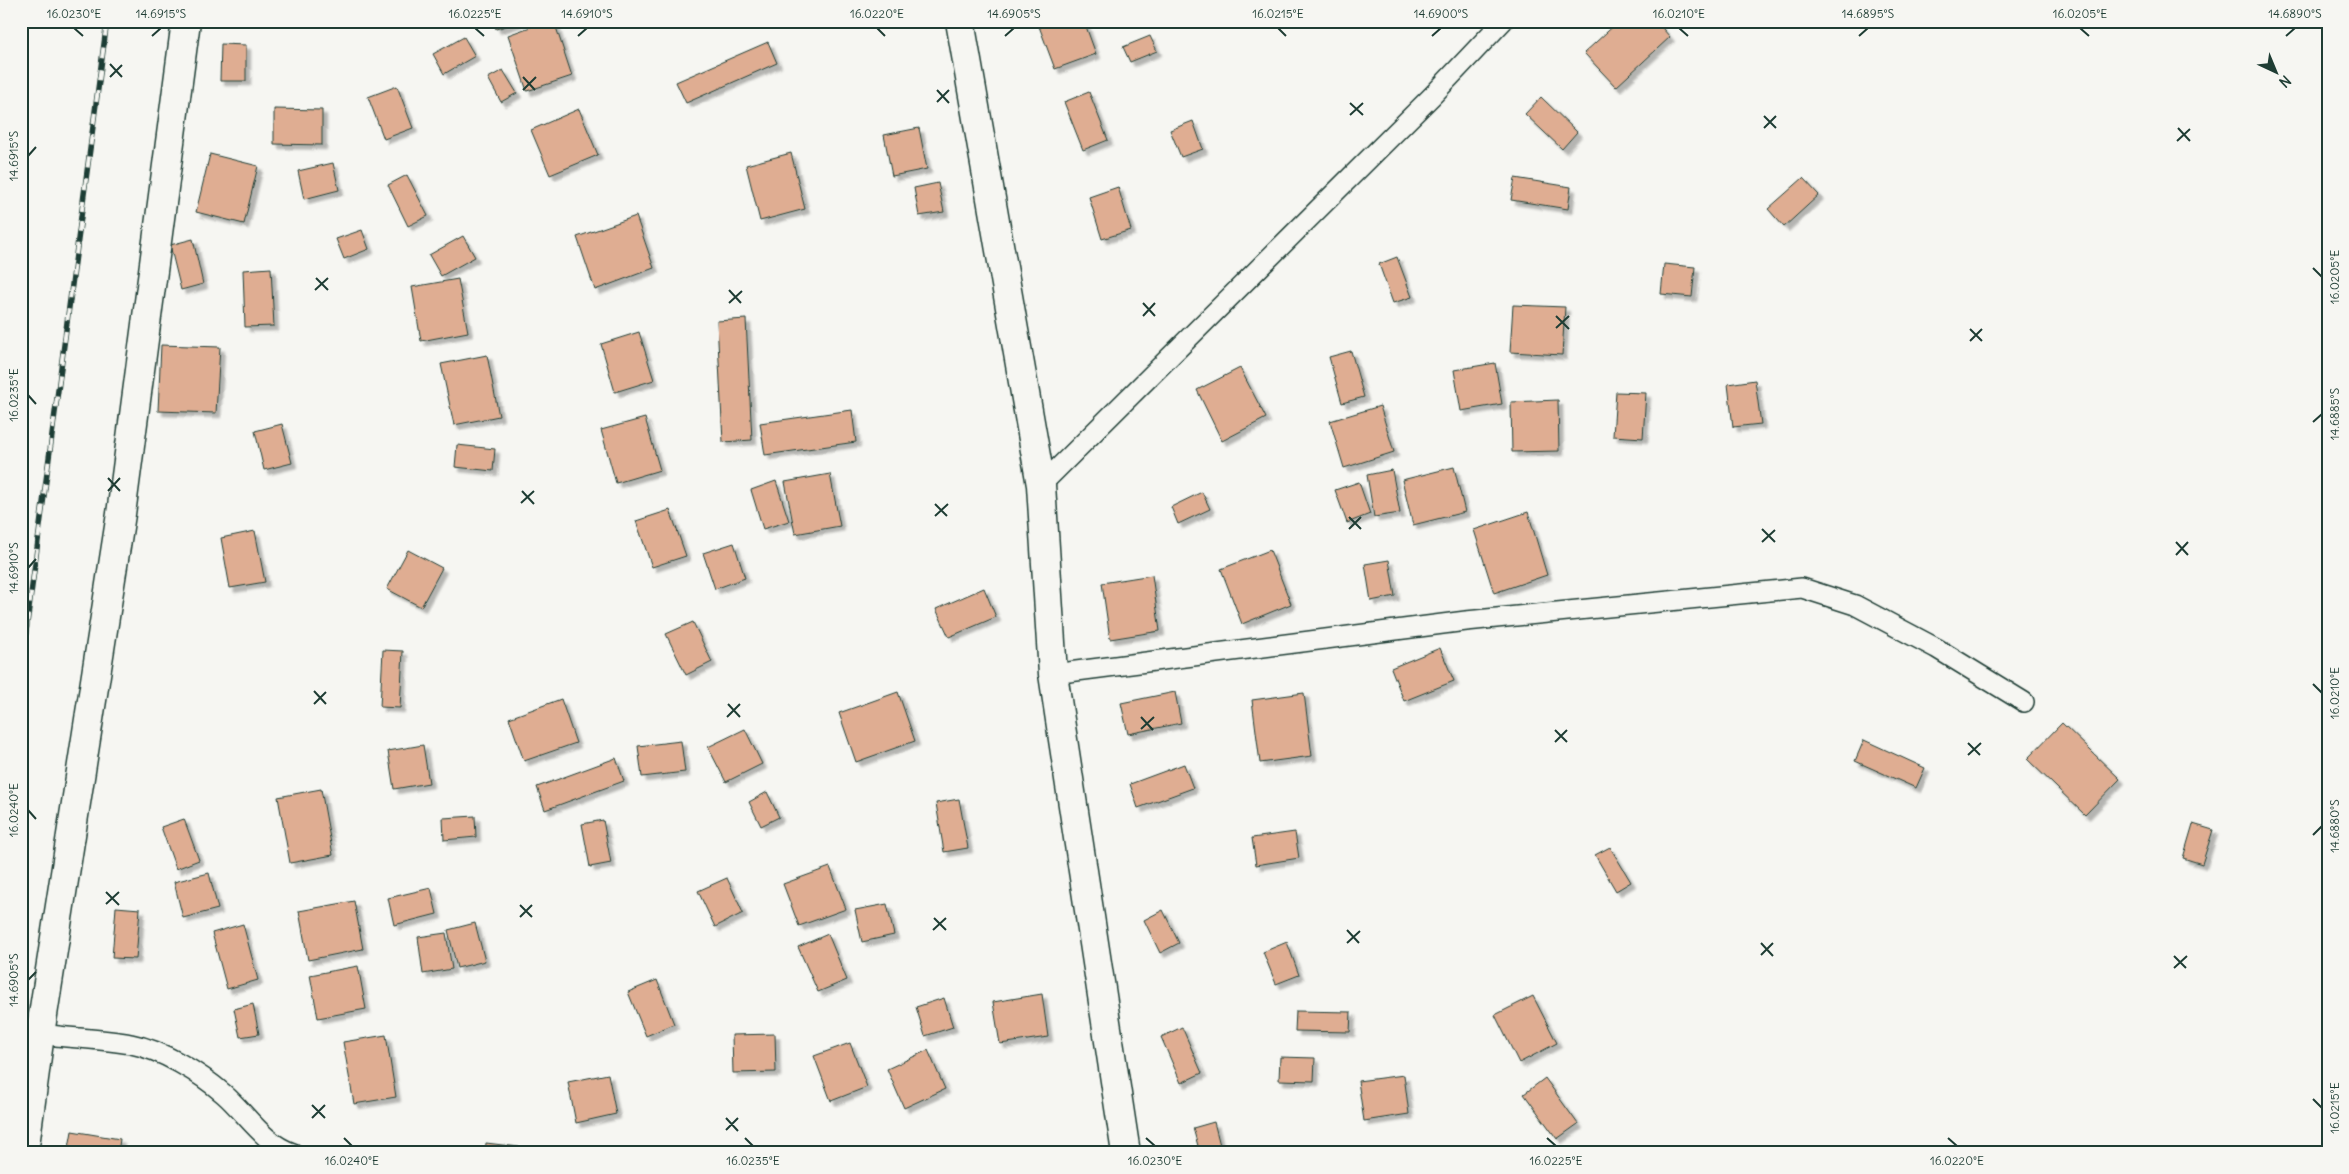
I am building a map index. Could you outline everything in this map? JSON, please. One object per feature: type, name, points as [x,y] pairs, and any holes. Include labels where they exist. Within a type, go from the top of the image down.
[{"type":"street","points":[[24,1153],[40,1034],[121,514],[186,21]]},
{"type":"street","points":[[960,21],[1041,485],[1053,674],[1126,1153]]},
{"type":"lane","points":[[1041,485],[1432,96],[1503,21]]},
{"type":"lane","points":[[1053,674],[1466,621],[1802,588],[1855,605],[1936,648],[2024,702]]},
{"type":"lane","points":[[40,1034],[133,1044],[180,1062],[224,1094],[282,1150],[292,1153]]},
{"type":"building","points":[[493,21],[522,21],[496,29]]},
{"type":"building","points":[[547,21],[554,21],[572,76],[527,91],[508,35]]},
{"type":"building","points":[[1037,21],[1084,21],[1096,54],[1055,69]]},
{"type":"building","points":[[1619,21],[1656,21],[1670,37],[1616,87],[1584,53]]},
{"type":"building","points":[[1150,36],[1157,51],[1130,62],[1123,47]]},
{"type":"building","points":[[464,37],[475,56],[444,74],[433,54]]},
{"type":"building","points":[[768,42],[777,63],[686,103],[676,82]]},
{"type":"building","points":[[221,44],[246,45],[246,81],[220,81]]},
{"type":"building","points":[[503,70],[517,93],[501,102],[488,78]]},
{"type":"building","points":[[397,86],[413,128],[384,139],[368,97]]},
{"type":"building","points":[[1089,92],[1108,140],[1083,150],[1064,102]]},
{"type":"building","points":[[1541,97],[1577,132],[1562,149],[1525,114]]},
{"type":"building","points":[[274,109],[322,110],[322,145],[274,144]]},
{"type":"building","points":[[579,109],[598,155],[550,175],[531,130]]},
{"type":"building","points":[[1193,121],[1203,149],[1181,157],[1170,130]]},
{"type":"building","points":[[919,128],[927,169],[892,176],[884,135]]},
{"type":"building","points":[[791,153],[805,209],[760,221],[746,165]]},
{"type":"building","points":[[210,154],[258,166],[244,224],[196,212]]},
{"type":"building","points":[[333,163],[339,190],[304,199],[298,171]]},
{"type":"building","points":[[407,175],[428,216],[408,226],[388,185]]},
{"type":"building","points":[[1515,178],[1571,187],[1568,209],[1511,200]]},
{"type":"building","points":[[1803,178],[1819,195],[1784,227],[1768,209]]},
{"type":"building","points":[[938,183],[944,212],[919,216],[914,188]]},
{"type":"building","points":[[1118,187],[1131,230],[1102,239],[1089,197]]},
{"type":"building","points":[[636,216],[654,268],[595,290],[577,237]]},
{"type":"building","points":[[362,230],[369,249],[344,259],[336,239]]},
{"type":"building","points":[[463,236],[475,257],[441,276],[429,255]]},
{"type":"building","points":[[193,239],[203,284],[181,290],[170,245]]},
{"type":"building","points":[[1397,257],[1412,297],[1393,303],[1379,264]]},
{"type":"building","points":[[1664,264],[1695,267],[1692,297],[1661,294]]},
{"type":"building","points":[[271,268],[274,326],[245,327],[243,270]]},
{"type":"building","points":[[458,279],[468,332],[421,341],[412,287]]},
{"type":"building","points":[[1513,305],[1565,307],[1562,355],[1510,352]]},
{"type":"building","points":[[746,319],[752,440],[723,442],[717,321]]},
{"type":"building","points":[[639,332],[654,380],[615,392],[601,344]]},
{"type":"building","points":[[161,345],[220,347],[216,413],[158,411]]},
{"type":"building","points":[[1351,351],[1364,397],[1342,403],[1329,357]]},
{"type":"building","points":[[487,355],[499,416],[454,425],[441,364]]},
{"type":"building","points":[[1495,363],[1502,404],[1461,411],[1454,370]]},
{"type":"building","points":[[1240,368],[1266,418],[1222,441],[1197,390]]},
{"type":"building","points":[[1755,380],[1761,424],[1733,427],[1728,384]]},
{"type":"building","points":[[1616,392],[1646,393],[1643,438],[1613,436]]},
{"type":"building","points":[[1558,400],[1559,451],[1512,452],[1511,402]]},
{"type":"building","points":[[1380,406],[1394,452],[1344,468],[1330,421]]},
{"type":"building","points":[[852,410],[856,442],[765,455],[760,423]]},
{"type":"building","points":[[645,418],[660,470],[616,483],[601,430]]},
{"type":"building","points":[[282,424],[292,463],[264,470],[255,431]]},
{"type":"building","points":[[457,445],[495,449],[493,471],[455,467]]},
{"type":"building","points":[[1454,467],[1465,512],[1413,525],[1402,480]]},
{"type":"building","points":[[1392,470],[1400,513],[1374,517],[1367,475]]},
{"type":"building","points":[[830,474],[840,526],[795,534],[785,482]]},
{"type":"building","points":[[776,481],[789,521],[763,529],[751,490]]},
{"type":"building","points":[[1359,482],[1370,514],[1347,523],[1335,490]]},
{"type":"building","points":[[1202,492],[1210,509],[1178,524],[1171,507]]},
{"type":"building","points":[[670,510],[686,556],[652,567],[636,521]]},
{"type":"building","points":[[1528,512],[1547,575],[1494,593],[1474,530]]},
{"type":"building","points":[[255,531],[265,582],[230,588],[221,538]]},
{"type":"building","points":[[734,543],[745,578],[715,589],[703,553]]},
{"type":"building","points":[[408,550],[442,568],[421,607],[387,589]]},
{"type":"building","points":[[1270,550],[1291,604],[1242,624],[1221,569]]},
{"type":"building","points":[[1389,560],[1395,596],[1371,601],[1365,564]]},
{"type":"building","points":[[1152,575],[1160,631],[1110,639],[1102,583]]},
{"type":"building","points":[[984,588],[996,617],[949,637],[936,609]]},
{"type":"building","points":[[693,622],[712,662],[686,675],[666,634]]},
{"type":"building","points":[[1440,648],[1454,681],[1404,701],[1391,668]]},
{"type":"building","points":[[383,650],[403,651],[400,708],[380,707]]},
{"type":"building","points":[[898,692],[915,741],[856,762],[839,713]]},
{"type":"building","points":[[1175,692],[1181,723],[1128,734],[1121,703]]},
{"type":"building","points":[[1304,693],[1312,756],[1260,763],[1252,700]]},
{"type":"building","points":[[561,699],[576,743],[524,761],[509,718]]},
{"type":"building","points":[[2062,723],[2120,779],[2085,815],[2027,759]]},
{"type":"building","points":[[745,729],[762,764],[726,782],[708,747]]},
{"type":"building","points":[[1864,740],[1925,768],[1916,788],[1855,761]]},
{"type":"building","points":[[681,741],[685,772],[642,777],[638,746]]},
{"type":"building","points":[[423,745],[429,783],[394,789],[388,751]]},
{"type":"building","points":[[616,758],[624,781],[545,810],[537,787]]},
{"type":"building","points":[[1184,764],[1193,788],[1138,808],[1130,784]]},
{"type":"building","points":[[321,789],[333,855],[290,863],[278,797]]},
{"type":"building","points":[[767,792],[779,817],[761,826],[749,802]]},
{"type":"building","points":[[959,799],[968,848],[944,852],[936,803]]},
{"type":"building","points":[[475,816],[476,837],[444,840],[443,818]]},
{"type":"building","points":[[184,819],[199,860],[176,869],[161,827]]},
{"type":"building","points":[[603,820],[611,863],[590,867],[582,824]]},
{"type":"building","points":[[2193,824],[2213,830],[2202,864],[2183,858]]},
{"type":"building","points":[[1295,832],[1299,858],[1256,865],[1252,838]]},
{"type":"building","points":[[1610,847],[1631,882],[1616,891],[1595,855]]},
{"type":"building","points":[[830,867],[846,909],[799,926],[783,884]]},
{"type":"building","points":[[209,873],[218,909],[183,918],[174,882]]},
{"type":"building","points":[[727,878],[743,913],[715,927],[698,891]]},
{"type":"building","points":[[431,888],[437,914],[394,925],[388,898]]},
{"type":"building","points":[[354,901],[363,949],[308,960],[299,911]]},
{"type":"building","points":[[887,904],[894,935],[862,942],[855,910]]},
{"type":"building","points":[[116,907],[140,909],[136,959],[112,958]]},
{"type":"building","points":[[1163,910],[1179,943],[1160,953],[1144,920]]},
{"type":"building","points":[[475,923],[485,961],[457,968],[448,930]]},
{"type":"building","points":[[243,924],[258,980],[227,989],[212,933]]},
{"type":"building","points":[[446,933],[452,969],[423,974],[418,937]]},
{"type":"building","points":[[828,934],[847,980],[818,992],[798,947]]},
{"type":"building","points":[[1287,942],[1299,975],[1276,984],[1263,952]]},
{"type":"building","points":[[358,966],[366,1009],[318,1018],[310,975]]},
{"type":"building","points":[[657,980],[674,1024],[646,1036],[628,992]]},
{"type":"building","points":[[1042,994],[1048,1037],[1000,1044],[993,1002]]},
{"type":"building","points":[[1533,996],[1557,1043],[1519,1063],[1495,1015]]},
{"type":"building","points":[[944,998],[953,1027],[925,1036],[916,1007]]},
{"type":"building","points":[[253,1004],[259,1034],[240,1037],[234,1009]]},
{"type":"building","points":[[1296,1011],[1351,1012],[1350,1032],[1295,1031]]},
{"type":"building","points":[[1182,1027],[1202,1073],[1181,1083],[1161,1037]]},
{"type":"building","points":[[775,1034],[776,1072],[733,1073],[732,1035]]},
{"type":"building","points":[[386,1035],[396,1097],[354,1104],[343,1042]]},
{"type":"building","points":[[850,1043],[867,1087],[831,1101],[814,1056]]},
{"type":"building","points":[[928,1050],[945,1089],[904,1108],[887,1069]]},
{"type":"building","points":[[1280,1057],[1315,1058],[1314,1081],[1279,1080]]},
{"type":"building","points":[[608,1074],[616,1114],[576,1123],[568,1082]]},
{"type":"building","points":[[1404,1075],[1409,1114],[1364,1121],[1358,1081]]},
{"type":"building","points":[[1545,1078],[1578,1124],[1557,1139],[1524,1094]]},
{"type":"building","points":[[1214,1122],[1221,1149],[1200,1153],[1193,1128]]},
{"type":"building","points":[[72,1131],[120,1139],[118,1153],[68,1153]]},
{"type":"building","points":[[486,1143],[519,1147],[518,1153],[485,1153]]},
{"type":"railway","points":[[21,669],[107,21]]}]
